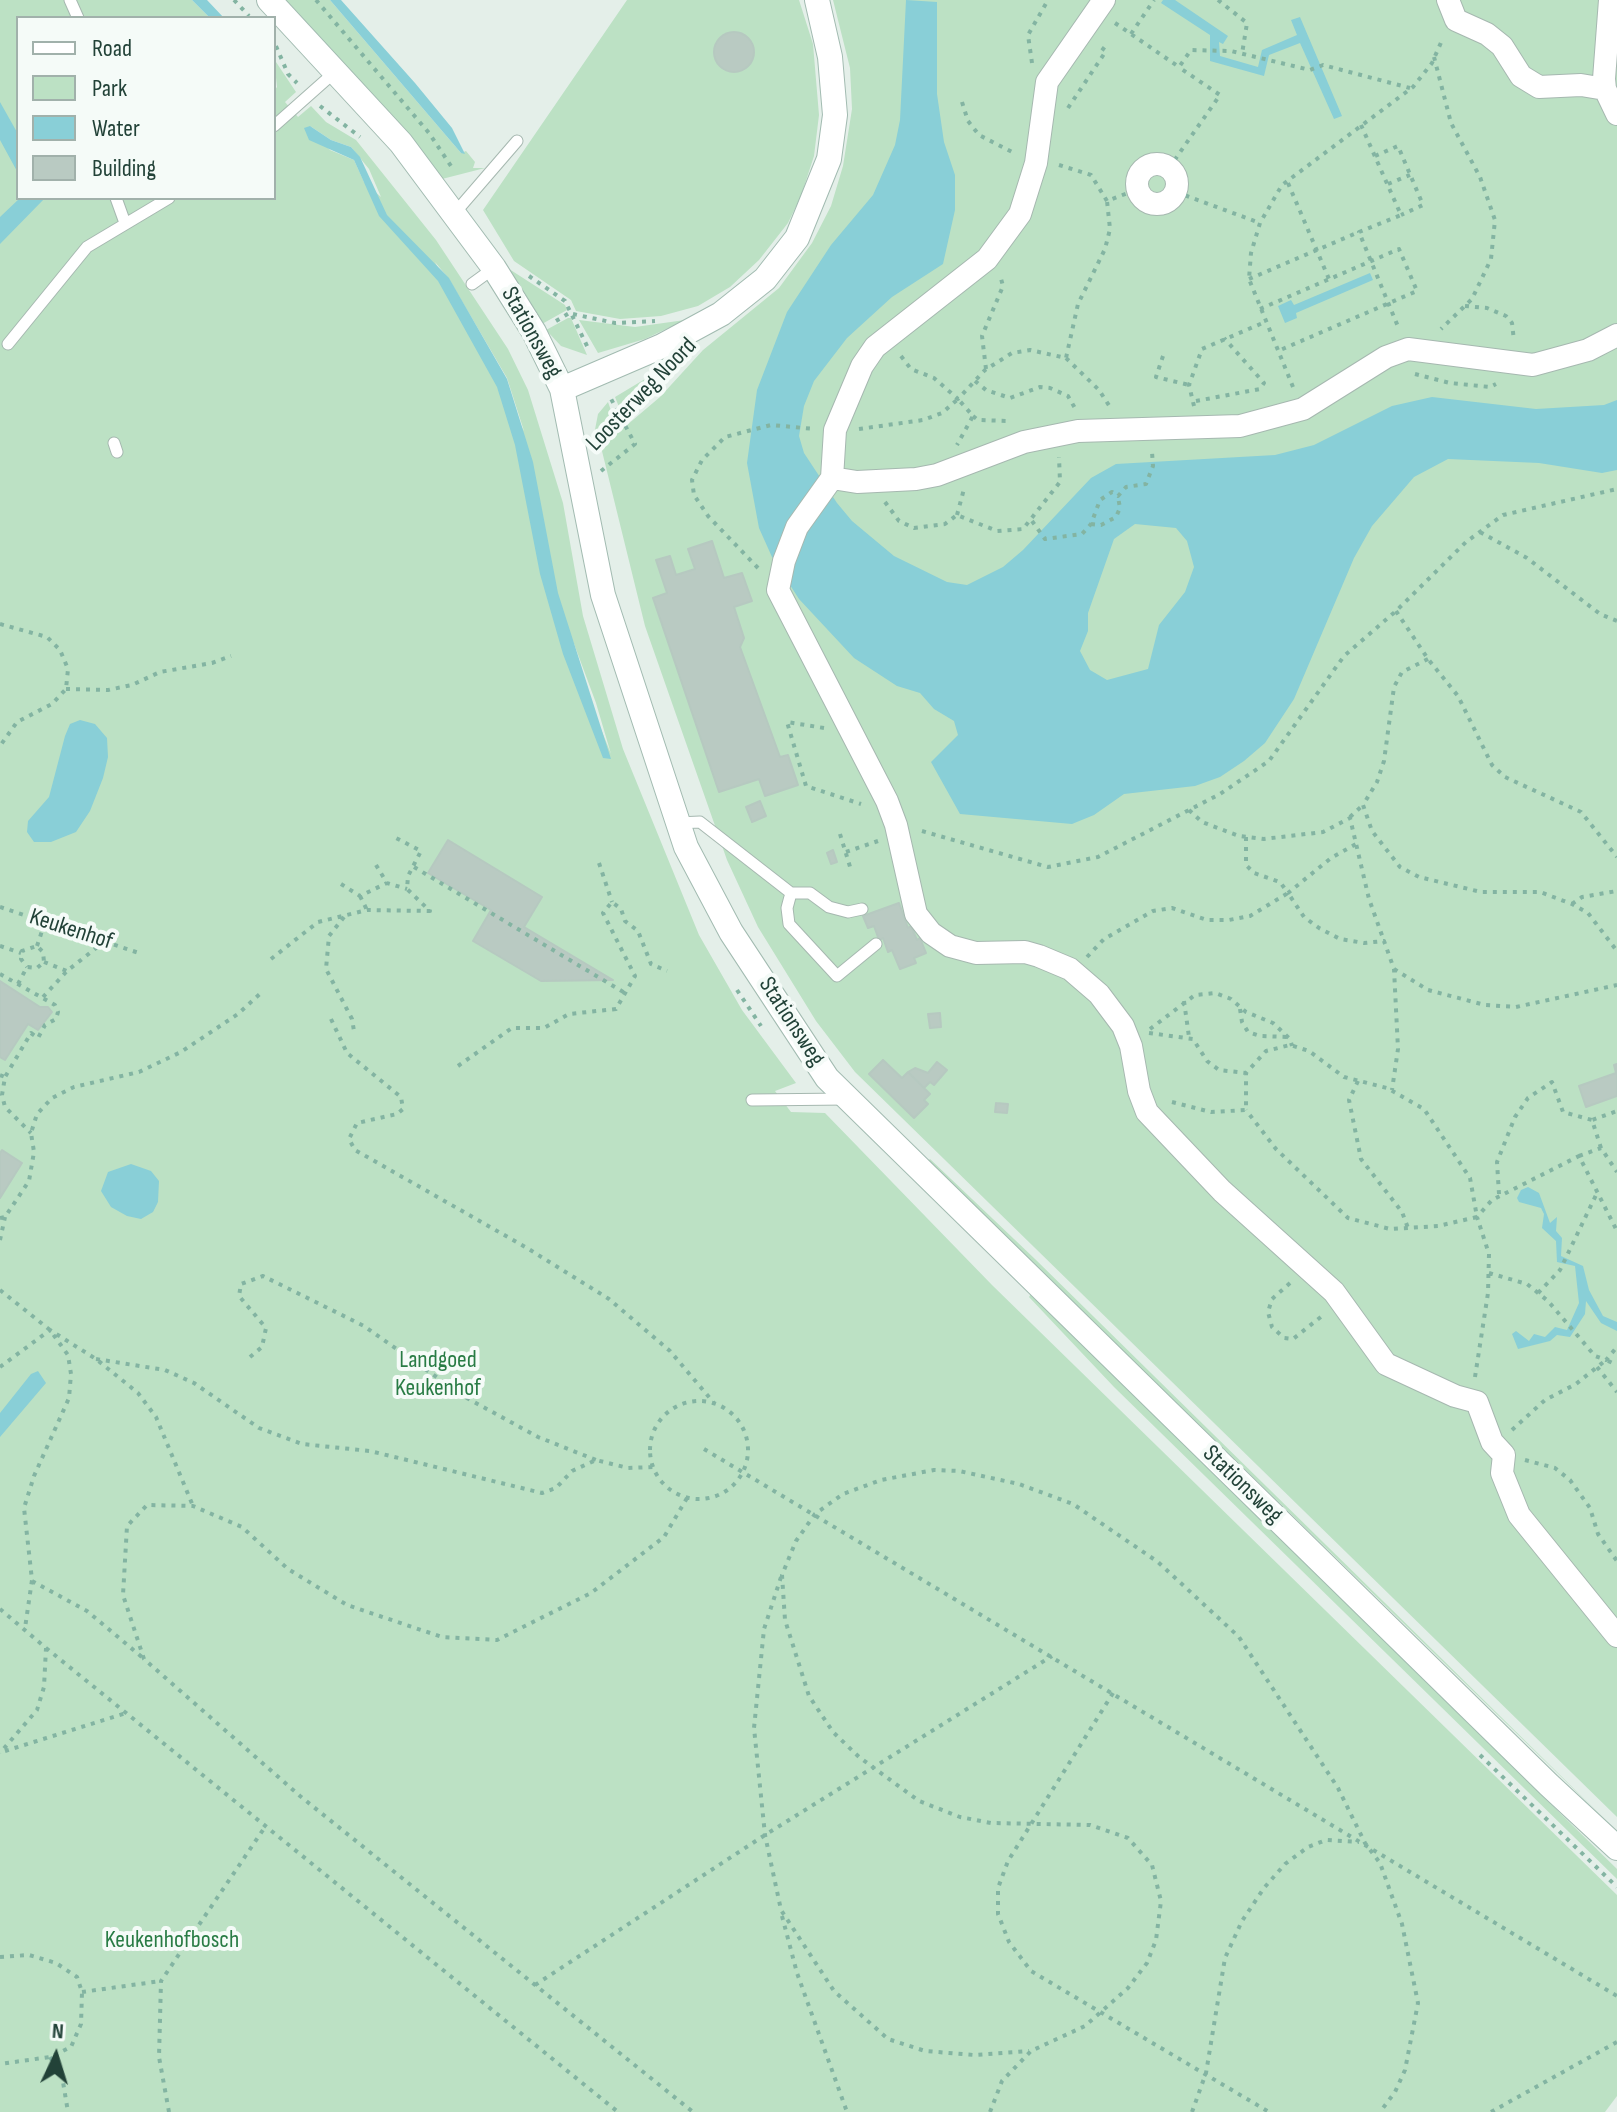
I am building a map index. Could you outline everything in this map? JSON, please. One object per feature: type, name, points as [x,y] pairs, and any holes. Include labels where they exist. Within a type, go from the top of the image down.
[{"type":"main road","name":"Stationsweg","points":[[269,0],[401,143],[494,268],[534,332],[562,389],[588,468],[603,595],[686,847],[731,932],[827,1078],[1617,1848]]},
{"type":"main road","name":"Loosterweg Noord","points":[[562,389],[662,346],[721,314],[765,279],[797,238],[816,198],[829,159],[835,115],[830,57],[820,2]]},
{"type":"street","points":[[1104,0],[1046,88],[1029,188],[1020,214],[990,255],[943,295],[885,337],[862,366],[835,430],[830,480],[797,527],[779,585],[895,823],[916,914],[931,933],[950,946],[976,953],[1025,952],[1039,956],[1075,974],[1099,994],[1123,1026],[1147,1112],[1222,1191],[1334,1292],[1386,1364],[1455,1396],[1477,1402],[1492,1442],[1504,1455],[1502,1473],[1519,1515],[1617,1636]]},
{"type":"street","points":[[1448,0],[1456,20],[1487,34],[1502,46],[1521,76],[1539,87],[1581,85],[1605,89]]},
{"type":"street","points":[[1610,0],[1605,89],[1617,114]]},
{"type":"street","points":[[1160,163],[1177,177],[1176,192],[1166,203],[1144,200],[1139,193],[1138,176],[1144,169],[1160,163]]},
{"type":"street","points":[[830,480],[881,482],[937,475],[1052,436],[1078,431],[1117,427],[1240,426],[1303,409],[1386,357],[1408,349],[1533,365],[1588,350],[1617,335]]},
{"type":"lane","points":[[276,124],[336,71]]},
{"type":"lane","points":[[454,214],[517,141]]},
{"type":"lane","points":[[117,200],[125,223]]},
{"type":"lane","points":[[8,344],[87,247],[165,200]]},
{"type":"lane","points":[[472,284],[494,268]]},
{"type":"lane","points":[[678,823],[700,822],[791,893],[810,893],[829,907],[848,912],[862,909]]},
{"type":"lane","points":[[791,893],[787,908],[789,924],[837,976],[876,944]]},
{"type":"lane","points":[[752,1100],[847,1099]]},
{"type":"path","points":[[234,0],[249,16]]},
{"type":"path","points":[[1048,0],[1028,35],[1030,60],[1046,88],[1067,109],[1106,51],[1096,44],[1112,21],[1220,95],[1169,168]]},
{"type":"path","points":[[1131,34],[1154,0]]},
{"type":"path","points":[[1218,0],[1247,23],[1242,54]]},
{"type":"path","points":[[1303,409],[1249,279],[1251,253],[1260,223],[1282,185],[1411,88],[1434,57],[1444,26]]},
{"type":"path","points":[[276,48],[288,74],[369,145]]},
{"type":"path","points":[[1179,67],[1191,50],[1210,50],[1310,70],[1323,65],[1411,88]]},
{"type":"path","points":[[1359,232],[1408,349],[1448,325],[1472,299],[1491,259],[1495,220],[1480,177],[1451,123],[1434,57]]},
{"type":"path","points":[[1361,125],[1401,215]]},
{"type":"path","points":[[1249,279],[1423,205],[1398,146],[1375,156]]},
{"type":"path","points":[[1388,184],[1410,175]]},
{"type":"path","points":[[1288,183],[1329,279]]},
{"type":"path","points":[[1176,192],[1260,223]]},
{"type":"path","points":[[1066,358],[1075,313],[1110,229],[1107,201]]},
{"type":"path","points":[[1260,309],[1399,249],[1417,291],[1278,351]]},
{"type":"path","points":[[986,369],[982,336],[1003,286],[990,255]]},
{"type":"path","name":"Loosterweg Noord","points":[[571,312],[615,323],[668,319]]},
{"type":"path","points":[[1187,427],[1195,401],[1189,385],[1202,349],[1265,322]]},
{"type":"path","points":[[885,337],[906,364],[934,378],[978,420],[997,423],[1017,419]]},
{"type":"path","points":[[1195,401],[1260,389],[1264,383],[1224,338]]},
{"type":"path","points":[[779,585],[708,516],[692,487],[702,460],[725,437],[771,425],[835,430],[923,420],[942,413],[986,369],[1012,353],[1030,350],[1066,358],[1099,390],[1117,417],[1117,427]]},
{"type":"path","points":[[1163,356],[1156,377],[1189,385]]},
{"type":"path","name":"Loosterweg Noord","points":[[588,468],[619,420],[663,367]]},
{"type":"path","points":[[975,381],[986,390],[1010,398],[1040,387],[1061,391],[1073,403],[1078,431]]},
{"type":"path","points":[[881,482],[891,513],[914,528],[945,524],[957,515],[963,492],[958,440],[973,416]]},
{"type":"path","points":[[588,468],[635,444],[619,420]]},
{"type":"path","points":[[957,515],[997,531],[1023,529],[1060,482],[1062,470],[1052,436]]},
{"type":"path","points":[[1091,524],[1101,525],[1119,514],[1118,496],[1126,487],[1146,484],[1154,460]]},
{"type":"path","points":[[855,737],[787,722],[806,786],[895,823],[1048,867],[1098,857],[1189,810],[1269,761],[1344,656],[1480,532],[1503,515],[1617,489]]},
{"type":"path","points":[[1032,521],[1045,539],[1082,534],[1091,524],[1100,500],[1112,492],[1118,496]]},
{"type":"path","points":[[1480,532],[1527,558],[1600,614],[1617,621]]},
{"type":"path","points":[[1396,611],[1428,659],[1458,696],[1492,765],[1505,777],[1581,812],[1617,857]]},
{"type":"path","points":[[0,624],[47,637],[60,650],[68,669],[66,689],[52,704],[17,722],[0,746]]},
{"type":"path","points":[[66,689],[108,690],[132,685],[160,672],[212,663],[231,656]]},
{"type":"path","points":[[1189,810],[1202,822],[1246,837],[1294,838],[1323,832],[1350,818],[1363,805],[1377,782],[1384,761],[1394,687],[1402,672],[1428,659]]},
{"type":"path","points":[[1363,805],[1372,831],[1400,867],[1419,877],[1481,892],[1540,892],[1572,904],[1588,913],[1617,951]]},
{"type":"path","points":[[1350,818],[1369,899],[1394,969],[1398,1049],[1392,1090]]},
{"type":"path","points":[[846,852],[895,823]]},
{"type":"path","points":[[840,834],[851,870]]},
{"type":"path","points":[[1246,837],[1246,865],[1254,873],[1280,882],[1304,917],[1340,939],[1364,943],[1384,941]]},
{"type":"path","points":[[396,838],[421,851],[407,889]]},
{"type":"path","points":[[1075,974],[1104,939],[1153,911],[1172,908],[1207,920],[1250,916],[1288,893],[1331,858],[1356,844]]},
{"type":"path","points":[[599,863],[612,902],[621,909],[625,921],[638,931],[651,964],[667,971]]},
{"type":"path","points":[[271,959],[318,922],[367,910],[430,911],[407,889],[387,883],[376,865]]},
{"type":"path","points":[[413,867],[625,993]]},
{"type":"path","points":[[360,896],[387,883]]},
{"type":"path","points":[[341,884],[360,896],[367,910]]},
{"type":"path","points":[[1572,904],[1582,897],[1617,891]]},
{"type":"path","points":[[458,1066],[482,1051],[502,1032],[523,1026],[544,1028],[569,1014],[616,1009],[635,976],[603,913],[612,902]]},
{"type":"path","name":"Keukenhof","points":[[0,907],[142,954]]},
{"type":"path","points":[[346,915],[329,936],[326,969],[352,1019],[354,1031]]},
{"type":"path","points":[[37,946],[45,922]]},
{"type":"path","points":[[43,997],[67,971],[105,941]]},
{"type":"path","points":[[0,946],[21,953]]},
{"type":"path","points":[[21,953],[28,946],[37,946],[43,952],[44,962]]},
{"type":"path","points":[[21,953],[22,962],[27,967],[37,968],[44,962]]},
{"type":"path","points":[[44,962],[67,971]]},
{"type":"path","points":[[18,984],[27,967]]},
{"type":"path","points":[[1394,969],[1428,990],[1485,1005],[1516,1007],[1617,985]]},
{"type":"path","points":[[0,974],[55,1005],[56,1019],[45,1025],[38,1038],[31,1033],[2,1076],[5,1107],[31,1133]]},
{"type":"path","points":[[0,1240],[2,1217],[29,1181],[34,1152],[31,1133],[37,1114],[52,1098],[74,1087],[139,1072],[181,1052],[238,1014],[262,992]]},
{"type":"path","points":[[1189,1038],[1145,1032],[1184,1001],[1195,995],[1215,993],[1273,1023],[1288,1037],[1292,1046]]},
{"type":"path","points":[[1184,1001],[1189,1038],[1219,1070],[1246,1073]]},
{"type":"path","points":[[1240,1007],[1242,1022],[1248,1032],[1260,1036],[1288,1037]]},
{"type":"path","points":[[331,1019],[347,1053],[401,1097],[403,1109],[397,1114],[372,1117],[357,1123],[349,1139],[355,1150],[527,1248],[609,1299],[670,1351],[714,1403]]},
{"type":"path","points":[[1477,1402],[1474,1374],[1489,1254],[1477,1217],[1475,1196],[1461,1160],[1424,1109],[1392,1090],[1344,1077],[1309,1051],[1292,1046],[1266,1051],[1246,1073],[1246,1110],[1276,1149],[1348,1218],[1390,1229],[1477,1217],[1499,1195],[1601,1148]]},
{"type":"path","points":[[1358,1081],[1349,1100],[1361,1159],[1402,1212],[1408,1228]]},
{"type":"path","points":[[1499,1195],[1497,1162],[1515,1117],[1528,1098],[1552,1082],[1563,1112],[1592,1120],[1617,1111]]},
{"type":"path","points":[[1142,1098],[1164,1100],[1211,1112],[1246,1110]]},
{"type":"path","points":[[1592,1120],[1601,1148],[1617,1172]]},
{"type":"path","points":[[1579,1156],[1617,1231]]},
{"type":"path","points":[[1538,1293],[1560,1270],[1597,1192]]},
{"type":"path","points":[[1305,1266],[1272,1299],[1268,1312],[1272,1327],[1284,1338],[1293,1339],[1309,1329],[1322,1316],[1334,1292]]},
{"type":"path","points":[[1489,1273],[1527,1284],[1595,1356],[1617,1365]]},
{"type":"path","points":[[250,1357],[262,1347],[266,1328],[239,1296],[241,1284],[263,1276],[364,1326],[465,1397],[526,1430],[596,1460],[628,1468],[653,1467]]},
{"type":"path","points":[[0,1290],[138,1393],[156,1417],[193,1506]]},
{"type":"path","points":[[0,1367],[50,1330]]},
{"type":"path","points":[[25,1628],[32,1580],[24,1508],[69,1398],[71,1374],[68,1355],[50,1330]]},
{"type":"path","points":[[1617,1347],[1597,1367],[1522,1418],[1509,1434],[1504,1455],[1555,1468],[1570,1480],[1590,1508],[1598,1534],[1617,1561]]},
{"type":"path","points":[[96,1359],[165,1370],[194,1383],[259,1428],[302,1444],[370,1451],[542,1493],[556,1488],[572,1471],[596,1460]]},
{"type":"path","points":[[1597,1367],[1617,1392]]},
{"type":"path","points":[[698,1401],[714,1403],[729,1411],[744,1431],[749,1456],[744,1472],[720,1495],[704,1500],[687,1498],[672,1492],[653,1467],[652,1436],[669,1411],[698,1401]]},
{"type":"path","points":[[704,1449],[1617,1996]]},
{"type":"path","points":[[847,2112],[797,1973],[765,1835],[754,1728],[757,1678],[764,1629],[782,1575],[796,1541],[815,1514],[843,1494],[881,1480],[934,1470],[959,1471],[1019,1484],[1073,1504],[1158,1562],[1239,1637],[1338,1788],[1389,1884],[1406,1938],[1418,2003],[1405,2070],[1395,2092],[1380,2112]]},
{"type":"path","points":[[144,1659],[123,1595],[127,1526],[147,1505],[193,1506],[242,1527],[288,1569],[347,1605],[442,1637],[497,1640],[591,1593],[664,1537],[687,1498]]},
{"type":"path","points":[[1611,1554],[1617,1547]]},
{"type":"path","points":[[781,1910],[834,1991],[888,2039],[925,2051],[974,2055],[1031,2051],[1085,2026],[1104,2012],[1147,1963],[1159,1918],[1158,1881],[1152,1865],[1128,1838],[1090,1825],[1033,1825],[960,1817],[919,1801],[873,1768],[833,1732],[809,1696],[785,1620],[782,1575]]},
{"type":"path","points":[[32,1580],[87,1611],[300,1796],[693,2112]]},
{"type":"path","points":[[0,1609],[618,2112]]},
{"type":"path","points":[[2,1752],[37,1710],[44,1687],[46,1648]]},
{"type":"path","points":[[535,1985],[765,1835],[1052,1656]]},
{"type":"path","points":[[1113,1693],[1008,1861],[998,1888],[998,1914],[1009,1942],[1031,1971],[1269,2112]]},
{"type":"path","points":[[2,1752],[126,1713]]},
{"type":"path","points":[[169,2112],[159,2057],[161,1981],[265,1827]]},
{"type":"path","points":[[1192,2112],[1206,2073],[1225,1958],[1264,1888],[1285,1864],[1308,1847],[1343,1838],[1365,1843]]},
{"type":"path","points":[[0,1957],[29,1955],[56,1963],[77,1977],[82,1992],[81,2024],[71,2047],[50,2057],[0,2064]]},
{"type":"path","points":[[82,1992],[161,1981]]},
{"type":"path","points":[[1491,2112],[1617,2042]]},
{"type":"path","points":[[990,2112],[1002,2081],[1031,2051]]},
{"type":"path","points":[[50,2057],[62,2076],[68,2112]]},
{"type":"green space","name":"Landgoed Keukenhof","points":[[0,0],[192,0],[208,16],[16,16],[16,200],[276,200],[276,62],[296,92],[285,102],[298,117],[311,106],[326,122],[356,140],[436,240],[508,349],[528,390],[563,503],[583,616],[623,749],[699,935],[742,1010],[796,1083],[775,1091],[791,1112],[825,1113],[992,1285],[1617,1895],[1617,2096],[1605,2112],[0,2112]],"holes":[[[310,126],[331,140],[351,147],[369,169],[381,197],[364,182],[354,160],[330,150]],[[435,262],[449,279],[507,378],[524,431]],[[573,641],[596,703],[611,754],[581,679]]]},
{"type":"green space","points":[[286,0],[330,0],[461,153],[466,151],[475,162],[473,168],[485,168],[442,179],[382,105]]},
{"type":"green space","points":[[627,0],[799,0],[813,44],[819,115],[814,156],[801,196],[788,223],[759,260],[730,287],[698,306],[661,316],[620,319],[576,311],[571,300],[514,261],[483,210]]},
{"type":"green space","points":[[833,0],[1617,0],[1617,1817],[855,1072],[816,1021],[758,927],[727,860],[645,626],[601,447],[660,397],[703,350],[779,288],[812,243],[831,206],[843,166],[852,109],[850,68]]},
{"type":"green space","points":[[506,267],[565,305],[567,310],[542,324]]},
{"type":"green space","points":[[571,318],[587,355],[561,346],[546,330]]},
{"type":"green space","points":[[579,320],[635,327],[685,320],[645,339],[598,353]]},
{"type":"green space","points":[[655,373],[621,412],[615,397]]},
{"type":"green space","points":[[608,402],[614,419],[593,440],[598,414]]},
{"type":"green space","points":[[930,1159],[1035,1259],[1617,1831],[928,1161]]},
{"type":"green space","points":[[1031,1294],[1617,1869],[1617,1879],[1114,1387],[1029,1297]]},
{"type":"water","points":[[192,0],[207,0],[222,16],[208,16]]},
{"type":"water","points":[[330,0],[341,0],[415,83],[452,128],[465,154],[461,153]]},
{"type":"water","points":[[906,0],[937,2],[937,94],[944,142],[955,175],[955,210],[943,264],[892,297],[847,338],[814,381],[804,406],[799,436],[804,453],[852,521],[894,556],[947,582],[967,585],[1003,567],[1091,478],[1116,464],[1275,455],[1314,445],[1392,406],[1432,397],[1536,409],[1604,405],[1617,400],[1617,470],[1602,473],[1539,463],[1448,459],[1414,477],[1372,526],[1354,558],[1294,699],[1265,743],[1244,761],[1220,777],[1195,786],[1124,794],[1094,815],[1072,824],[960,814],[931,762],[958,735],[954,721],[934,709],[920,693],[897,686],[854,658],[799,599],[772,557],[759,528],[747,463],[757,390],[787,312],[831,245],[873,195],[895,145],[900,120]],"holes":[[[1135,524],[1176,528],[1187,541],[1194,567],[1185,592],[1159,625],[1148,669],[1107,680],[1090,670],[1080,651],[1088,631],[1088,613],[1114,539]]]},
{"type":"water","points":[[1163,0],[1175,0],[1228,36],[1223,44],[1219,42],[1220,56],[1258,67],[1262,50],[1297,35],[1291,20],[1300,17],[1342,116],[1334,119],[1300,43],[1269,55],[1264,76],[1210,61],[1210,35],[1161,3]]},
{"type":"water","points":[[0,102],[16,130],[16,169],[0,140]]},
{"type":"water","points":[[310,126],[331,140],[351,147],[360,157],[387,215],[449,278],[507,379],[533,462],[558,593],[611,759],[603,758],[563,654],[540,574],[515,445],[497,387],[438,281],[379,216],[354,160],[309,140],[304,128]]},
{"type":"water","points":[[18,200],[43,200],[0,244],[0,217]]},
{"type":"water","points":[[1370,273],[1373,280],[1296,313],[1297,318],[1285,323],[1278,306],[1291,300],[1294,305]]},
{"type":"water","points":[[80,720],[95,724],[107,738],[108,757],[103,778],[90,811],[76,832],[51,842],[34,842],[27,832],[28,821],[49,797],[65,736],[70,724]]},
{"type":"water","points":[[131,1164],[151,1171],[159,1181],[158,1202],[153,1212],[141,1219],[127,1216],[111,1207],[101,1191],[108,1172]]},
{"type":"water","points":[[1528,1187],[1539,1193],[1550,1223],[1557,1217],[1556,1231],[1562,1238],[1561,1256],[1583,1266],[1589,1290],[1603,1316],[1617,1322],[1617,1331],[1601,1323],[1586,1301],[1585,1314],[1570,1337],[1557,1335],[1550,1341],[1518,1349],[1512,1334],[1516,1331],[1529,1341],[1534,1334],[1545,1337],[1555,1327],[1567,1330],[1579,1303],[1575,1266],[1557,1262],[1556,1241],[1542,1228],[1544,1214],[1541,1208],[1519,1202],[1517,1198],[1521,1190]]},
{"type":"water","points":[[38,1371],[46,1383],[0,1437],[0,1413],[31,1374]]},
{"type":"building","points":[[734,32],[748,38],[754,52],[748,66],[734,72],[720,66],[714,52],[720,38]]},
{"type":"building","points":[[712,541],[724,578],[742,573],[752,601],[734,607],[744,638],[740,647],[780,757],[788,755],[798,785],[765,796],[759,779],[719,792],[653,598],[667,593],[656,560],[670,556],[676,575],[695,569],[688,549]]},
{"type":"building","points":[[760,801],[766,816],[752,822],[746,807]]},
{"type":"building","points":[[448,840],[542,897],[524,927],[613,980],[541,981],[473,941],[491,910],[428,873]]},
{"type":"building","points":[[833,850],[837,862],[831,864],[827,853]]},
{"type":"building","points":[[899,903],[908,928],[911,926],[917,940],[920,938],[926,953],[914,958],[916,963],[900,969],[892,950],[888,952],[883,938],[879,940],[874,926],[868,928],[863,916]]},
{"type":"building","points":[[0,981],[52,1012],[38,1030],[28,1024],[5,1060],[0,1057]]},
{"type":"building","points":[[940,1013],[941,1027],[930,1028],[928,1014]]},
{"type":"building","points":[[883,1060],[902,1078],[908,1072],[930,1094],[924,1100],[928,1104],[914,1118],[869,1074]]},
{"type":"building","points":[[937,1062],[947,1070],[934,1085],[930,1082],[924,1088],[908,1072],[915,1068],[928,1073]]},
{"type":"building","points":[[1617,1064],[1617,1096],[1586,1107],[1579,1086],[1616,1073],[1614,1065]]},
{"type":"building","points":[[996,1103],[1008,1104],[1007,1113],[995,1112]]},
{"type":"building","points":[[2,1150],[22,1163],[0,1198],[0,1153]]},
{"type":"park label","name":"Keukenhofbosch","points":[[172,1941]]}]
